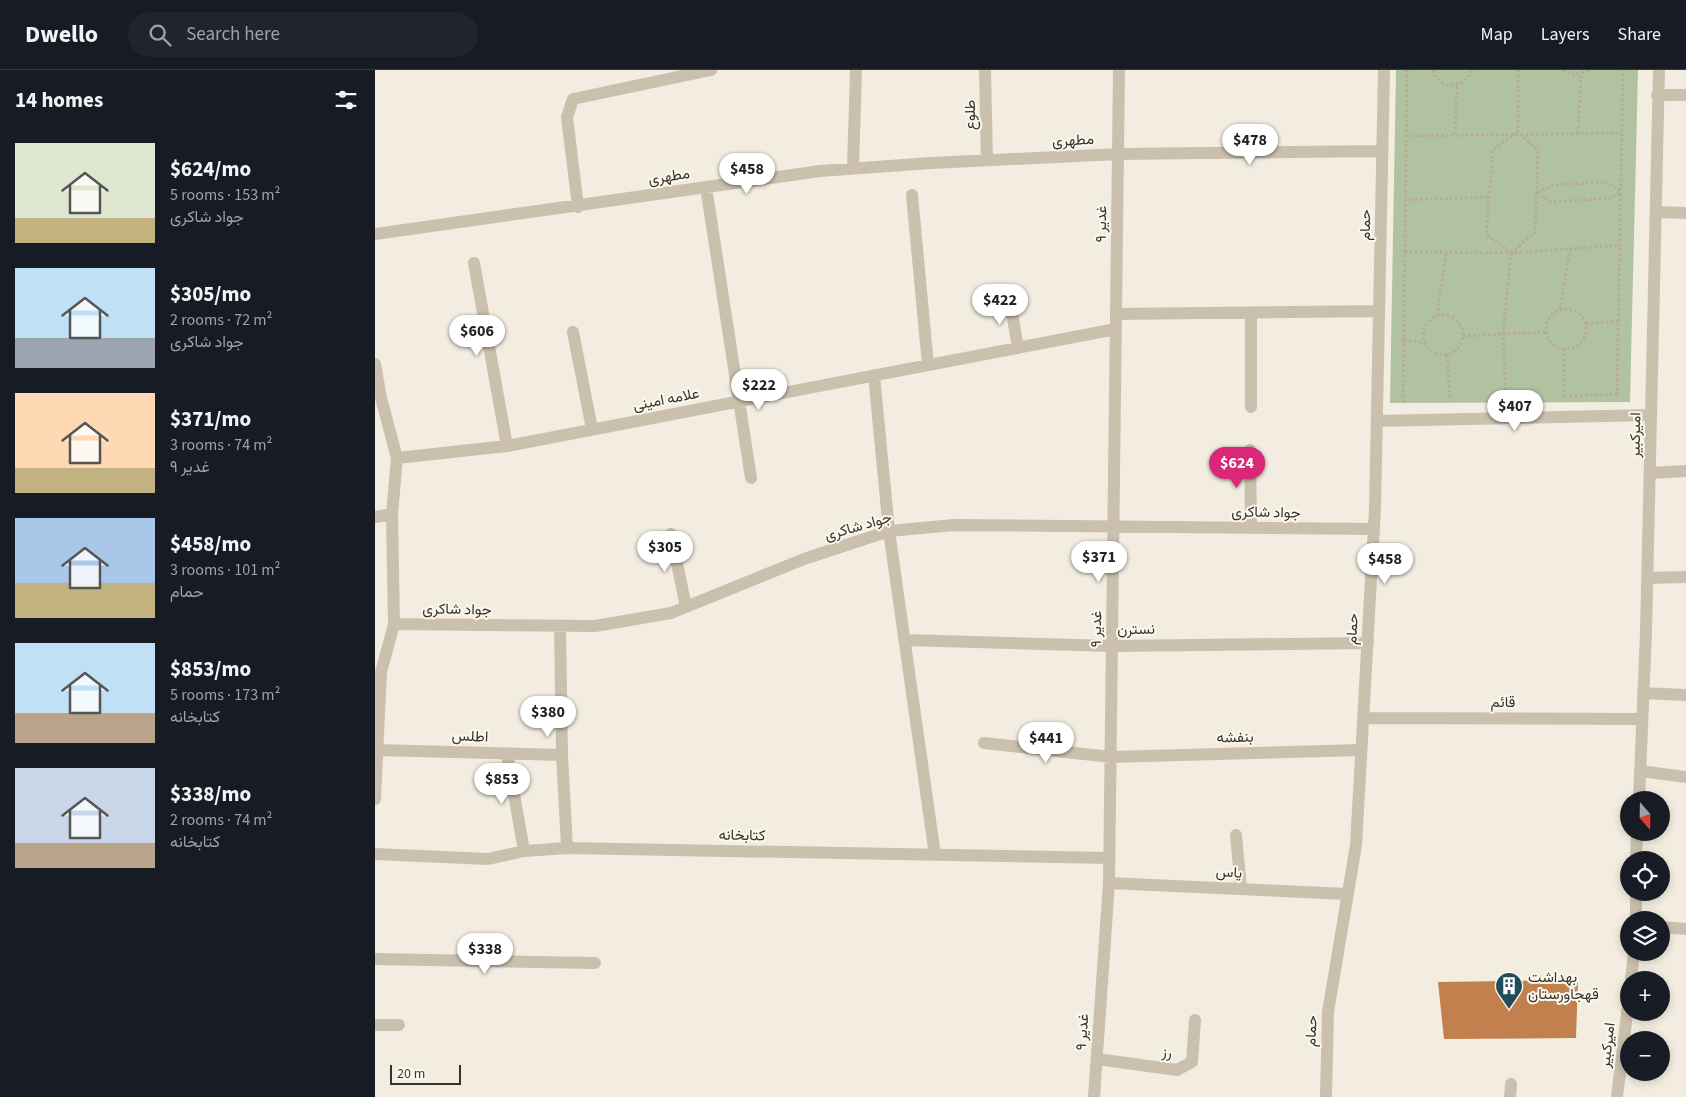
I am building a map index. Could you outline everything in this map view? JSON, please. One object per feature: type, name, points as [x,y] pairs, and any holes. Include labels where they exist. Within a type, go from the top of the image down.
[{"type":"street","points":[[578,207],[567,117],[573,99],[711,70]]},
{"type":"street","points":[[853,168],[856,70]]},
{"type":"street","name":"طلوع","points":[[985,70],[987,160]]},
{"type":"street","name":"غدیر ۹","points":[[1094,1097],[1109,883],[1119,70]]},
{"type":"street","name":"حمام","points":[[1325,1097],[1328,1012],[1356,845],[1368,643],[1374,529],[1384,70]]},
{"type":"street","name":"امیرکبیر","points":[[1639,791],[1650,473],[1659,70]]},
{"type":"street","points":[[1657,95],[1686,95]]},
{"type":"street","name":"مطهری","points":[[375,234],[853,168],[1118,154],[1382,151]]},
{"type":"street","points":[[706,187],[751,478]]},
{"type":"street","points":[[911,195],[928,365]]},
{"type":"street","points":[[1657,212],[1686,213]]},
{"type":"street","points":[[474,263],[507,446]]},
{"type":"street","points":[[1011,301],[1018,348]]},
{"type":"street","points":[[1116,314],[1379,312]]},
{"type":"street","points":[[1251,313],[1251,407]]},
{"type":"street","name":"علامه امینی","points":[[397,458],[507,446],[1116,329]]},
{"type":"street","points":[[573,332],[592,429]]},
{"type":"street","points":[[375,364],[378,399],[397,458],[392,514],[393,624],[378,672],[375,799]]},
{"type":"street","points":[[874,376],[889,531],[935,855]]},
{"type":"street","points":[[1377,421],[1651,415]]},
{"type":"street","points":[[1250,450],[1251,528]]},
{"type":"street","points":[[1650,473],[1686,471]]},
{"type":"street","points":[[375,517],[392,514]]},
{"type":"street","name":"جواد شاکری","points":[[393,624],[595,626],[671,613],[804,559],[889,531],[954,525],[1374,529]]},
{"type":"street","points":[[671,534],[686,607]]},
{"type":"street","points":[[1647,578],[1686,577]]},
{"type":"street","points":[[559,626],[562,755],[567,848]]},
{"type":"street","name":"نسترن","points":[[905,640],[1112,646],[1368,643]]},
{"type":"street","points":[[1643,693],[1686,695]]},
{"type":"street","name":"قائم","points":[[1363,718],[1642,719]]},
{"type":"street","name":"بنفشه","points":[[984,743],[1111,757],[1361,750]]},
{"type":"street","name":"اطلس","points":[[377,750],[562,755]]},
{"type":"street","points":[[507,754],[524,851]]},
{"type":"street","points":[[1640,771],[1686,777]]},
{"type":"street","points":[[1236,835],[1241,889]]},
{"type":"street","name":"کتابخانه","points":[[375,854],[489,859],[524,851],[567,848],[1109,858]]},
{"type":"street","name":"یاس","points":[[1109,883],[1348,894]]},
{"type":"street","points":[[1670,928],[1686,929]]},
{"type":"street","points":[[375,959],[595,963]]},
{"type":"street","name":"رز","points":[[1097,1059],[1177,1070],[1192,1062],[1195,1020]]},
{"type":"street","name":"امیرکبیر","points":[[1617,1097],[1626,1021]]},
{"type":"street","points":[[375,1025],[399,1025]]},
{"type":"path","points":[[1403,407],[1407,70]]},
{"type":"path","points":[[1433,70],[1438,80],[1444,84],[1457,85],[1468,79],[1472,70]]},
{"type":"path","points":[[1506,401],[1503,334],[1511,253],[1535,232],[1538,151],[1518,132],[1517,70]]},
{"type":"path","points":[[1563,70],[1574,75],[1581,75],[1589,70]]},
{"type":"path","points":[[1555,398],[1617,394],[1623,70]]},
{"type":"path","points":[[1578,133],[1581,75]]},
{"type":"path","points":[[1455,134],[1457,85]]},
{"type":"path","points":[[1406,136],[1518,132],[1622,133]]},
{"type":"path","points":[[1511,253],[1486,234],[1493,149],[1518,132]]},
{"type":"path","points":[[1536,193],[1553,186],[1605,182],[1621,191]]},
{"type":"path","points":[[1536,193],[1551,202],[1611,198],[1621,191]]},
{"type":"path","points":[[1405,200],[1489,198]]},
{"type":"path","points":[[1405,252],[1511,253],[1620,245]]},
{"type":"path","points":[[1560,310],[1570,249]]},
{"type":"path","points":[[1437,316],[1446,253]]},
{"type":"path","points":[[1560,310],[1579,314],[1586,324],[1585,337],[1582,342],[1577,346],[1564,349],[1552,343],[1547,332],[1549,318],[1560,310]]},
{"type":"path","points":[[1403,339],[1425,344],[1435,353],[1447,355],[1459,348],[1463,336],[1460,324],[1455,319],[1444,315],[1437,316],[1426,324],[1423,337],[1425,344]]},
{"type":"path","points":[[1586,324],[1618,322]]},
{"type":"path","points":[[1463,336],[1547,332]]},
{"type":"path","points":[[1564,349],[1564,397]]},
{"type":"path","points":[[1447,355],[1450,404],[1459,404]]},
{"type":"path","points":[[1497,402],[1516,400]]},
{"type":"green space","points":[[1396,70],[1638,70],[1630,402],[1390,403]]},
{"type":"building","name":"بهداشت قهجاورستان","points":[[1578,980],[1576,1038],[1444,1039],[1438,982]]},
{"type":"place","name":"بهداشت قهجاورستان","points":[[1509,1010]]}]
